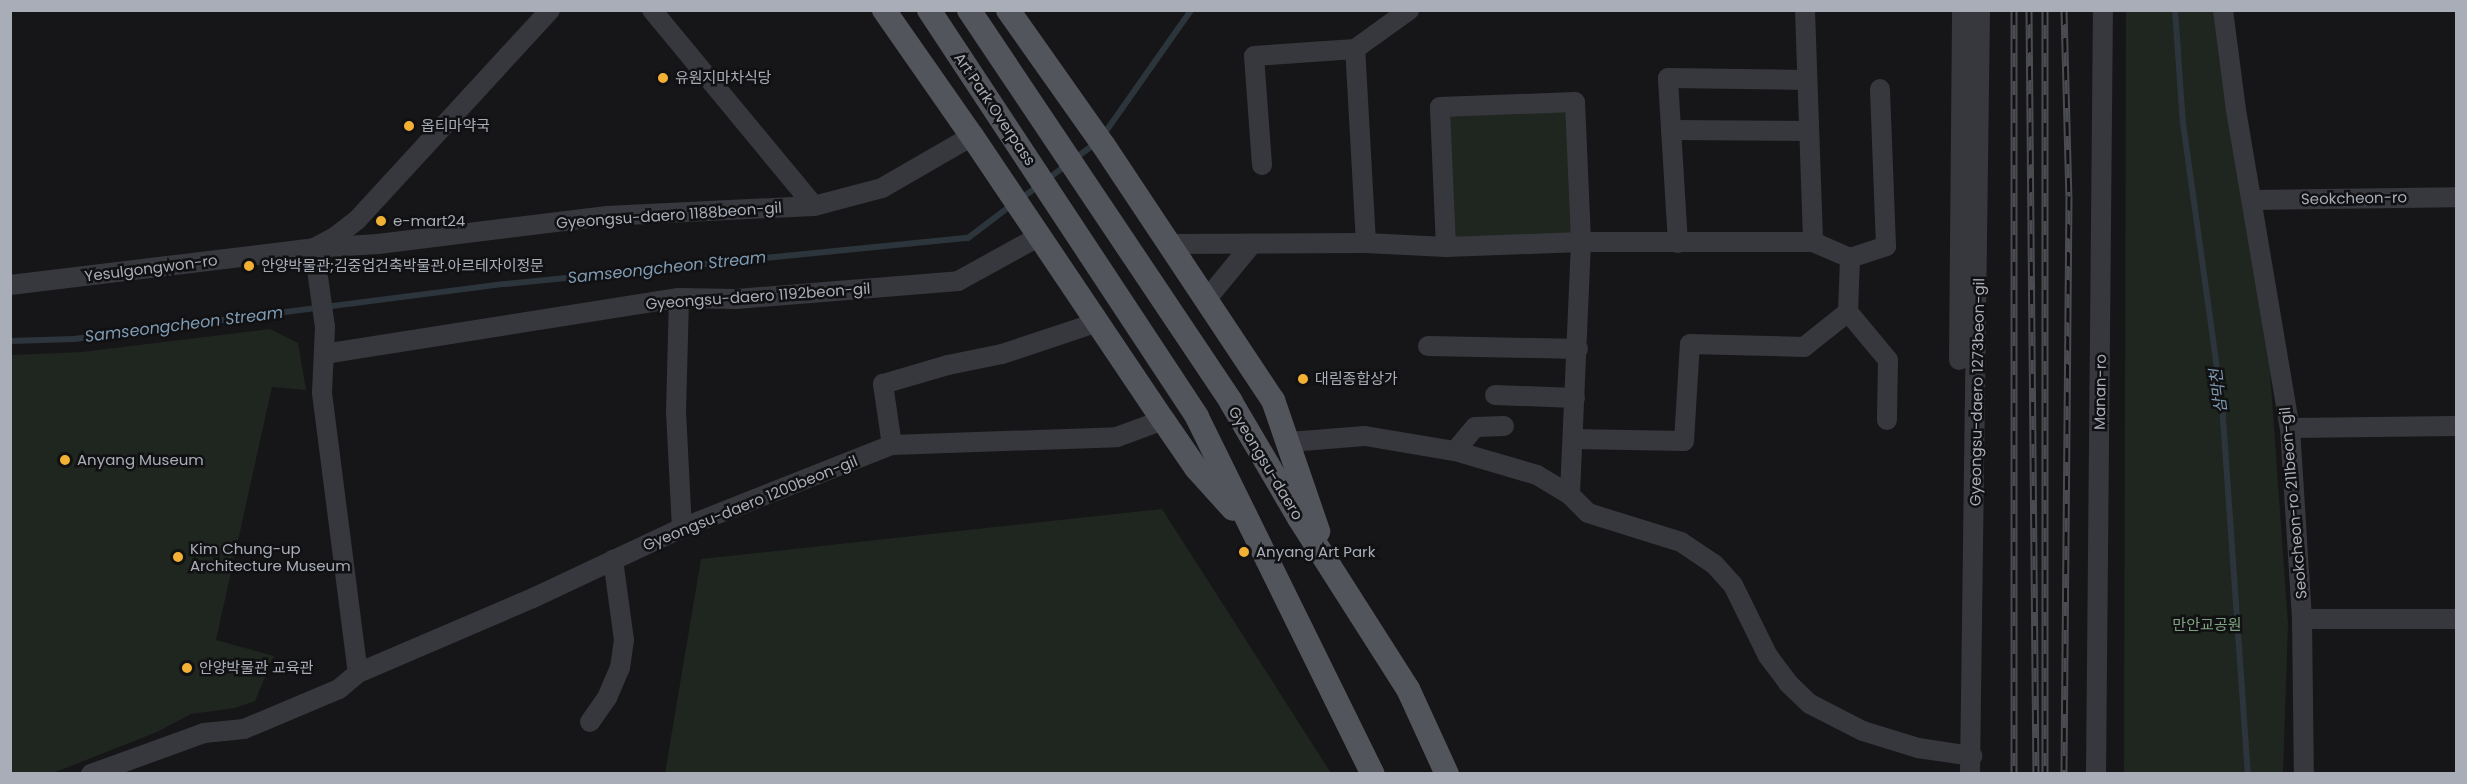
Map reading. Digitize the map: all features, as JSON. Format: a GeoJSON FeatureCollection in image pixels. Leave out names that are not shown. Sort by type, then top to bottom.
{"type":"FeatureCollection","features":[{"type":"Feature","properties":{"kind":"main road"},"geometry":{"type":"LineString","coordinates":[[884,10],[1038,232],[1196,468],[1253,531],[1373,774]]}},
{"type":"Feature","properties":{"kind":"main road","name":"Art Park Overpass"},"geometry":{"type":"LineString","coordinates":[[929,10],[1197,417],[1253,531]]}},
{"type":"Feature","properties":{"kind":"main road","name":"Gyeongsu-daero"},"geometry":{"type":"LineString","coordinates":[[969,10],[1231,402],[1331,569],[1408,689],[1447,774]]}},
{"type":"Feature","properties":{"kind":"main road"},"geometry":{"type":"LineString","coordinates":[[1008,10],[1104,146],[1273,400],[1331,569]]}},
{"type":"Feature","properties":{"kind":"street","name":"Yesulgongwon-ro"},"geometry":{"type":"LineString","coordinates":[[10,285],[314,248],[335,237],[357,220],[550,10]]}},
{"type":"Feature","properties":{"kind":"street"},"geometry":{"type":"LineString","coordinates":[[652,10],[814,206]]}},
{"type":"Feature","properties":{"kind":"street"},"geometry":{"type":"LineString","coordinates":[[1262,165],[1254,56],[1355,49],[1409,10]]}},
{"type":"Feature","properties":{"kind":"street"},"geometry":{"type":"LineString","coordinates":[[1805,10],[1813,242]]}},
{"type":"Feature","properties":{"kind":"street","name":"Manan-ro"},"geometry":{"type":"LineString","coordinates":[[2096,774],[2103,10]]}},
{"type":"Feature","properties":{"kind":"street","name":"Seokcheon-ro 211beon-gil"},"geometry":{"type":"LineString","coordinates":[[2223,10],[2236,110],[2290,428],[2302,620],[2304,774]]}},
{"type":"Feature","properties":{"kind":"street"},"geometry":{"type":"LineString","coordinates":[[1959,360],[1971,14]]}},
{"type":"Feature","properties":{"kind":"street","name":"Gyeongsu-daero 1273beon-gil"},"geometry":{"type":"LineString","coordinates":[[1971,14],[1971,765]]}},
{"type":"Feature","properties":{"kind":"street"},"geometry":{"type":"LineString","coordinates":[[1355,49],[1366,243]]}},
{"type":"Feature","properties":{"kind":"street"},"geometry":{"type":"LineString","coordinates":[[1678,243],[1668,78],[1807,80]]}},
{"type":"Feature","properties":{"kind":"street"},"geometry":{"type":"LineString","coordinates":[[1169,244],[1366,243],[1446,247],[1581,242],[1813,242],[1850,258],[1886,246],[1880,89]]}},
{"type":"Feature","properties":{"kind":"street"},"geometry":{"type":"LineString","coordinates":[[1446,247],[1440,107],[1575,102],[1581,242],[1570,495]]}},
{"type":"Feature","properties":{"kind":"street"},"geometry":{"type":"LineString","coordinates":[[1671,130],[1809,131]]}},
{"type":"Feature","properties":{"kind":"street","name":"Gyeongsu-daero 1188beon-gil"},"geometry":{"type":"LineString","coordinates":[[314,248],[378,244],[607,216],[814,206],[882,188],[978,145]]}},
{"type":"Feature","properties":{"kind":"street","name":"Seokcheon-ro"},"geometry":{"type":"LineString","coordinates":[[2252,200],[2457,197]]}},
{"type":"Feature","properties":{"kind":"street","name":"Gyeongsu-daero 1192beon-gil"},"geometry":{"type":"LineString","coordinates":[[324,354],[679,298],[736,299],[958,281],[1038,232]]}},
{"type":"Feature","properties":{"kind":"street"},"geometry":{"type":"LineString","coordinates":[[1206,300],[1252,244]]}},
{"type":"Feature","properties":{"kind":"street"},"geometry":{"type":"LineString","coordinates":[[314,248],[325,327],[322,393],[358,673]]}},
{"type":"Feature","properties":{"kind":"street"},"geometry":{"type":"LineString","coordinates":[[1850,258],[1848,312],[1888,360],[1887,420]]}},
{"type":"Feature","properties":{"kind":"street"},"geometry":{"type":"LineString","coordinates":[[679,298],[676,411],[682,528]]}},
{"type":"Feature","properties":{"kind":"street"},"geometry":{"type":"LineString","coordinates":[[1573,439],[1684,441],[1690,344],[1804,347],[1848,312]]}},
{"type":"Feature","properties":{"kind":"street"},"geometry":{"type":"LineString","coordinates":[[892,445],[883,384],[948,365],[1002,354],[1098,322]]}},
{"type":"Feature","properties":{"kind":"street"},"geometry":{"type":"LineString","coordinates":[[1428,346],[1578,349]]}},
{"type":"Feature","properties":{"kind":"street"},"geometry":{"type":"LineString","coordinates":[[1495,395],[1575,398]]}},
{"type":"Feature","properties":{"kind":"street","name":"Gyeongsu-daero 1200beon-gil"},"geometry":{"type":"LineString","coordinates":[[91,774],[204,733],[244,729],[339,689],[358,673],[682,528],[892,445],[1117,437],[1163,420]]}},
{"type":"Feature","properties":{"kind":"street"},"geometry":{"type":"LineString","coordinates":[[1455,451],[1475,427],[1504,426]]}},
{"type":"Feature","properties":{"kind":"street"},"geometry":{"type":"LineString","coordinates":[[2290,428],[2457,426]]}},
{"type":"Feature","properties":{"kind":"street"},"geometry":{"type":"LineString","coordinates":[[1289,442],[1365,436],[1455,451],[1537,476],[1570,495],[1588,513],[1681,542],[1714,564],[1733,585],[1768,656],[1788,683],[1810,704],[1863,731],[1971,765]]}},
{"type":"Feature","properties":{"kind":"street"},"geometry":{"type":"LineString","coordinates":[[591,722],[607,698],[620,668],[624,640],[613,560]]}},
{"type":"Feature","properties":{"kind":"street"},"geometry":{"type":"LineString","coordinates":[[2302,620],[2457,619]]}},
{"type":"Feature","properties":{"kind":"green space","name":"만안교공원"},"geometry":{"type":"Polygon","coordinates":[[[2126,11],[2217,11],[2269,357],[2288,624],[2283,773],[2124,774],[2126,11]]]}},
{"type":"Feature","properties":{"kind":"green space"},"geometry":{"type":"Polygon","coordinates":[[[1575,102],[1581,242],[1446,247],[1440,107],[1575,102]]]}},
{"type":"Feature","properties":{"kind":"green space"},"geometry":{"type":"Polygon","coordinates":[[[270,329],[298,343],[306,390],[272,387],[216,640],[274,656],[255,701],[235,708],[191,714],[157,732],[53,773],[11,773],[11,355],[82,352],[270,329]]]}},
{"type":"Feature","properties":{"kind":"green space"},"geometry":{"type":"Polygon","coordinates":[[[1162,509],[1331,773],[665,773],[701,559],[1162,509]]]}},
{"type":"Feature","properties":{"kind":"waterway","name":"Samseongcheon Stream"},"geometry":{"type":"LineString","coordinates":[[1104,134],[1191,10]]}},
{"type":"Feature","properties":{"kind":"waterway","name":"삼막천"},"geometry":{"type":"LineString","coordinates":[[2175,10],[2183,123],[2222,404],[2248,774]]}},
{"type":"Feature","properties":{"kind":"waterway","name":"Samseongcheon Stream"},"geometry":{"type":"LineString","coordinates":[[1074,159],[1095,144]]}},
{"type":"Feature","properties":{"kind":"waterway","name":"Samseongcheon Stream"},"geometry":{"type":"LineString","coordinates":[[1048,179],[1066,165]]}},
{"type":"Feature","properties":{"kind":"waterway","name":"Samseongcheon Stream"},"geometry":{"type":"LineString","coordinates":[[1021,198],[1040,185]]}},
{"type":"Feature","properties":{"kind":"waterway","name":"Samseongcheon Stream"},"geometry":{"type":"LineString","coordinates":[[10,341],[74,339],[505,284],[968,238],[1013,204]]}},
{"type":"Feature","properties":{"kind":"railway"},"geometry":{"type":"LineString","coordinates":[[2014,10],[2014,774]]}},
{"type":"Feature","properties":{"kind":"railway"},"geometry":{"type":"LineString","coordinates":[[2029,10],[2036,774]]}},
{"type":"Feature","properties":{"kind":"railway"},"geometry":{"type":"LineString","coordinates":[[2045,10],[2045,774]]}},
{"type":"Feature","properties":{"kind":"railway"},"geometry":{"type":"LineString","coordinates":[[2064,10],[2069,196],[2064,774]]}},
{"type":"Feature","properties":{"kind":"place","name":"유원지마차식당"},"geometry":{"type":"Point","coordinates":[663,78]}},
{"type":"Feature","properties":{"kind":"place","name":"옵티마약국"},"geometry":{"type":"Point","coordinates":[409,126]}},
{"type":"Feature","properties":{"kind":"place","name":"e-mart24"},"geometry":{"type":"Point","coordinates":[381,221]}},
{"type":"Feature","properties":{"kind":"place","name":"안양박물관;김중업건축박물관.아르테자이정문"},"geometry":{"type":"Point","coordinates":[249,266]}},
{"type":"Feature","properties":{"kind":"place","name":"대림종합상가"},"geometry":{"type":"Point","coordinates":[1303,379]}},
{"type":"Feature","properties":{"kind":"place","name":"Anyang Museum"},"geometry":{"type":"Point","coordinates":[65,460]}},
{"type":"Feature","properties":{"kind":"place","name":"Anyang Art Park"},"geometry":{"type":"Point","coordinates":[1244,552]}},
{"type":"Feature","properties":{"kind":"place","name":"Kim Chung-up Architecture Museum"},"geometry":{"type":"Point","coordinates":[178,557]}},
{"type":"Feature","properties":{"kind":"place","name":"안양박물관 교육관"},"geometry":{"type":"Point","coordinates":[187,668]}}]}
